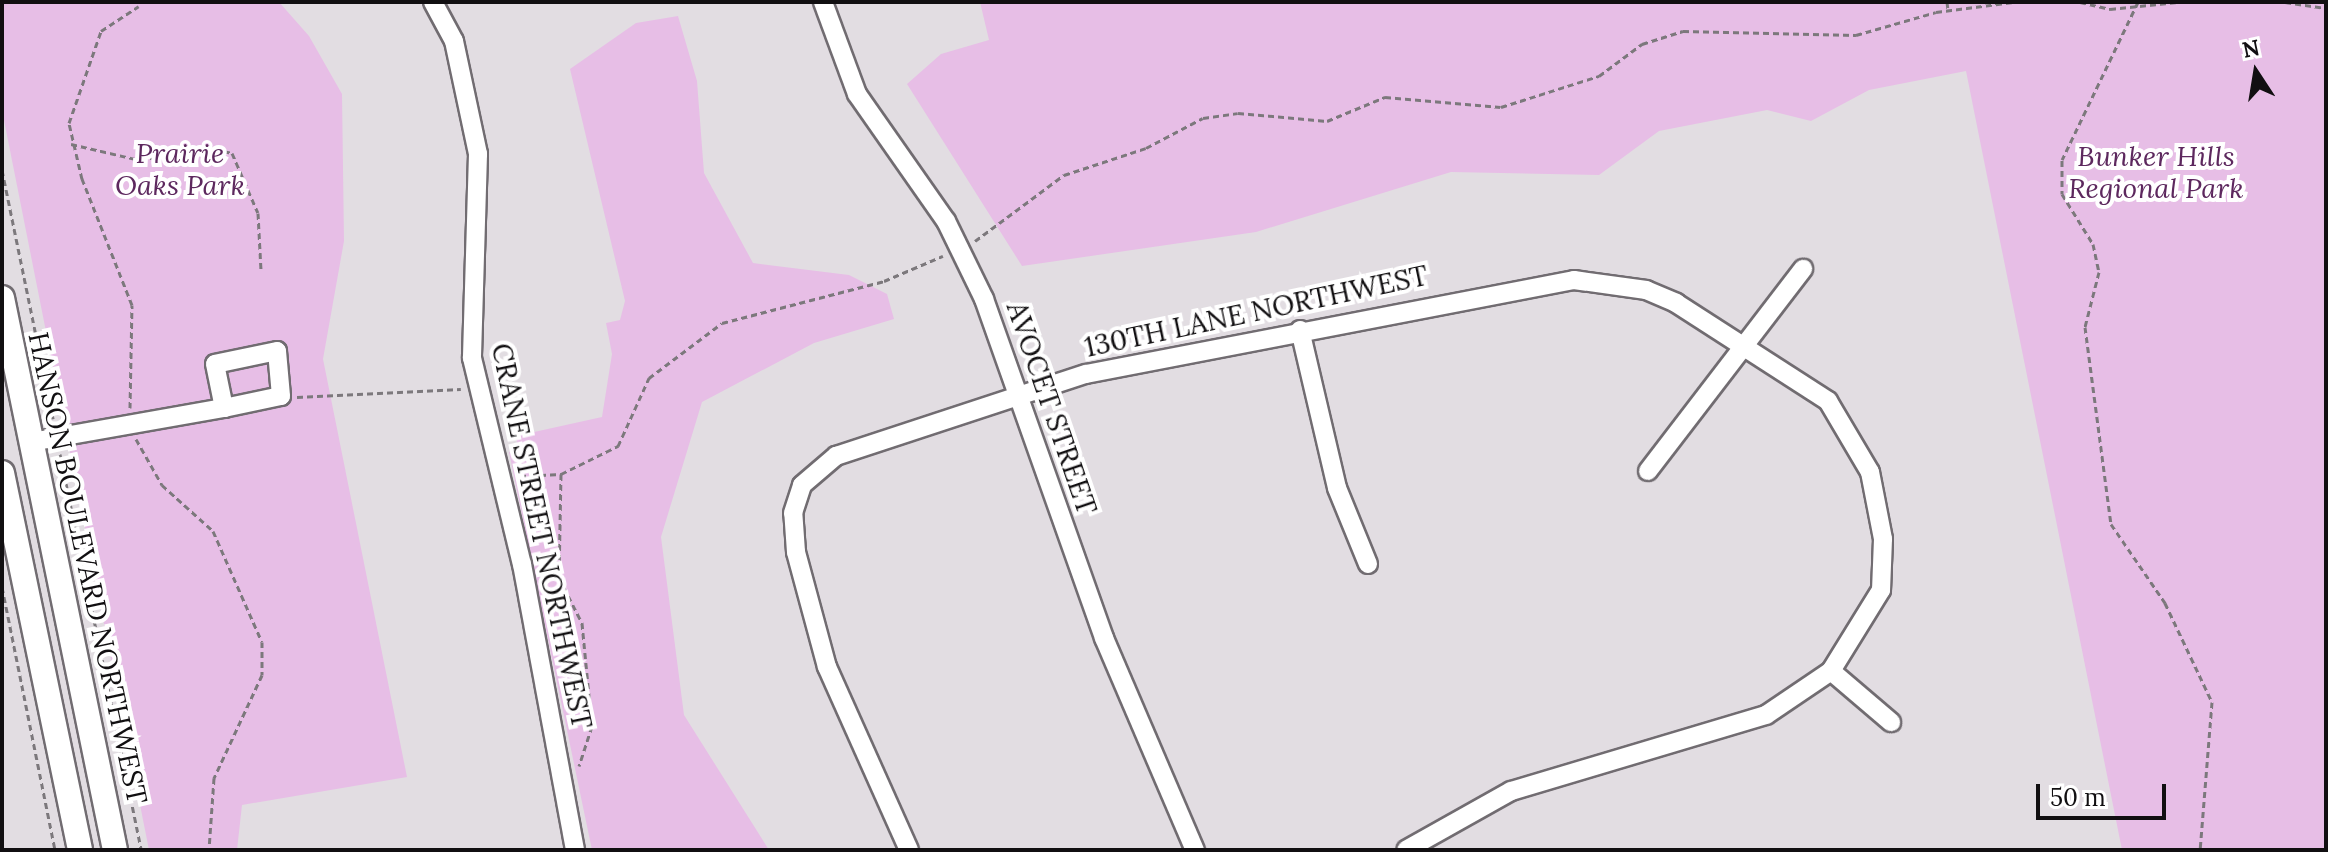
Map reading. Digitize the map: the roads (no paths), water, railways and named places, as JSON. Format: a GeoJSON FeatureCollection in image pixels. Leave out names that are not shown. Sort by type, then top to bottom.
{"type":"FeatureCollection","features":[{"type":"Feature","properties":{"kind":"main road","name":"HANSON BOULEVARD NORTHWEST"},"geometry":{"type":"LineString","coordinates":[[2,298],[115,850]]}},
{"type":"Feature","properties":{"kind":"main road"},"geometry":{"type":"LineString","coordinates":[[2,473],[80,850]]}},
{"type":"Feature","properties":{"kind":"street","name":"CRANE STREET NORTHWEST"},"geometry":{"type":"LineString","coordinates":[[433,2],[458,53],[478,154],[482,205],[469,325],[478,386],[500,477],[575,850]]}},
{"type":"Feature","properties":{"kind":"street","name":"AVOCET STREET"},"geometry":{"type":"LineString","coordinates":[[823,2],[857,94],[953,235],[1016,394],[1114,665],[1195,850]]}},
{"type":"Feature","properties":{"kind":"street"},"geometry":{"type":"LineString","coordinates":[[1648,471],[1748,347],[1803,269]]}},
{"type":"Feature","properties":{"kind":"street","name":"130TH LANE NORTHWEST"},"geometry":{"type":"LineString","coordinates":[[909,850],[827,667],[796,552],[793,513],[802,485],[836,456],[1016,394],[1300,330],[1527,284],[1574,280],[1646,290],[1748,347]]}},
{"type":"Feature","properties":{"kind":"street"},"geometry":{"type":"LineString","coordinates":[[1300,330],[1337,488],[1368,564]]}},
{"type":"Feature","properties":{"kind":"street"},"geometry":{"type":"LineString","coordinates":[[1406,850],[1511,791],[1766,715],[1831,671],[1881,590],[1883,539],[1870,472],[1828,401],[1748,347]]}},
{"type":"Feature","properties":{"kind":"street"},"geometry":{"type":"LineString","coordinates":[[31,442],[224,408],[281,396],[277,351],[215,364],[224,408]]}},
{"type":"Feature","properties":{"kind":"street"},"geometry":{"type":"LineString","coordinates":[[1831,671],[1891,722]]}},
{"type":"Feature","properties":{"kind":"park label","name":"Prairie Oaks Park"},"geometry":{"type":"Point","coordinates":[180,169]}},
{"type":"Feature","properties":{"kind":"park label","name":"Bunker Hills Regional Park"},"geometry":{"type":"Point","coordinates":[2156,172]}}]}
